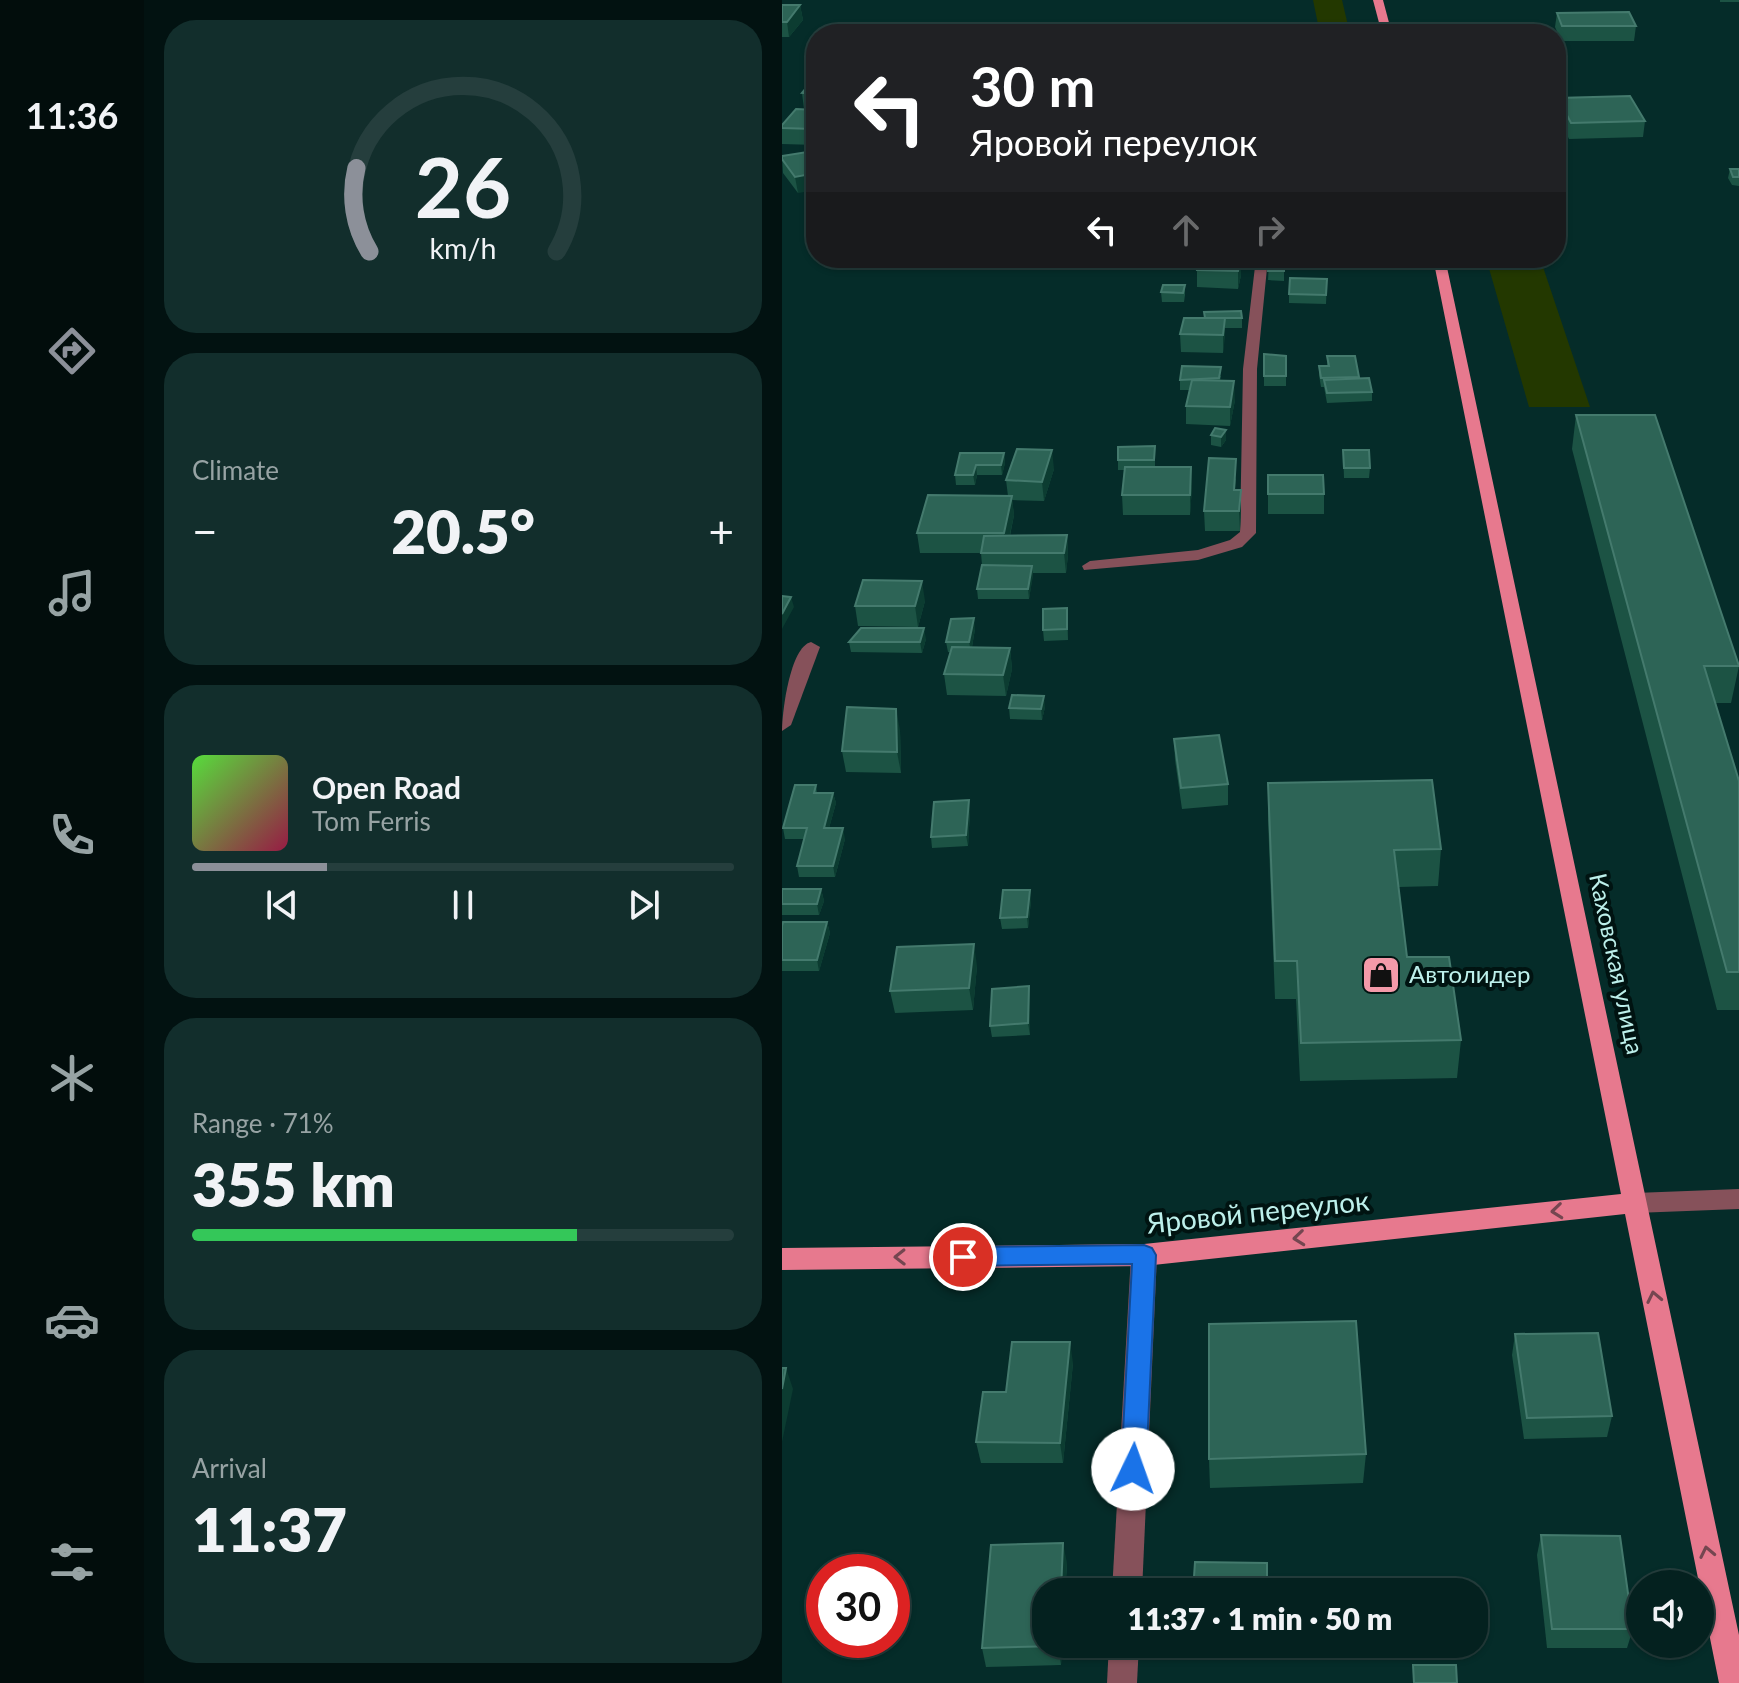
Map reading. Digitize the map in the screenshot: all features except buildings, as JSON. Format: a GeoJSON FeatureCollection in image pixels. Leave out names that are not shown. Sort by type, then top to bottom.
{"type":"FeatureCollection","features":[{"type":"Feature","properties":{"kind":"main road"},"geometry":{"type":"LineString","coordinates":[[1378,0],[1384,24]]}},
{"type":"Feature","properties":{"kind":"main road","name":"Каховская улица"},"geometry":{"type":"LineString","coordinates":[[1441,268],[1734,1683]]}},
{"type":"Feature","properties":{"kind":"main road","name":"Яровой переулок"},"geometry":{"type":"LineString","coordinates":[[782,1259],[1144,1255],[1635,1203]]}},
{"type":"Feature","properties":{"kind":"street"},"geometry":{"type":"LineString","coordinates":[[1090,566],[1213,551],[1235,544],[1248,533],[1250,369],[1261,268]]}},
{"type":"Feature","properties":{"kind":"street"},"geometry":{"type":"LineString","coordinates":[[782,725],[811,647]]}},
{"type":"Feature","properties":{"kind":"street","name":"Яровой переулок"},"geometry":{"type":"LineString","coordinates":[[1635,1203],[1739,1199]]}},
{"type":"Feature","properties":{"kind":"street"},"geometry":{"type":"LineString","coordinates":[[1128,1578],[1144,1255]]}},
{"type":"Feature","properties":{"kind":"street"},"geometry":{"type":"LineString","coordinates":[[1122,1683],[1123,1658]]}},
{"type":"Feature","properties":{"kind":"green space"},"geometry":{"type":"Polygon","coordinates":[[[1313,0],[1342,0],[1348,24],[1318,24],[1313,0]]]}},
{"type":"Feature","properties":{"kind":"green space"},"geometry":{"type":"Polygon","coordinates":[[[1489,268],[1543,268],[1590,407],[1529,407],[1489,268]]]}},
{"type":"Feature","properties":{"kind":"place","name":"Автолидер"},"geometry":{"type":"Point","coordinates":[1381,975]}},
{"type":"Feature","properties":{"kind":"route"},"geometry":{"type":"LineString","coordinates":[[963,1257],[1144,1255],[1133,1469]]}}]}
